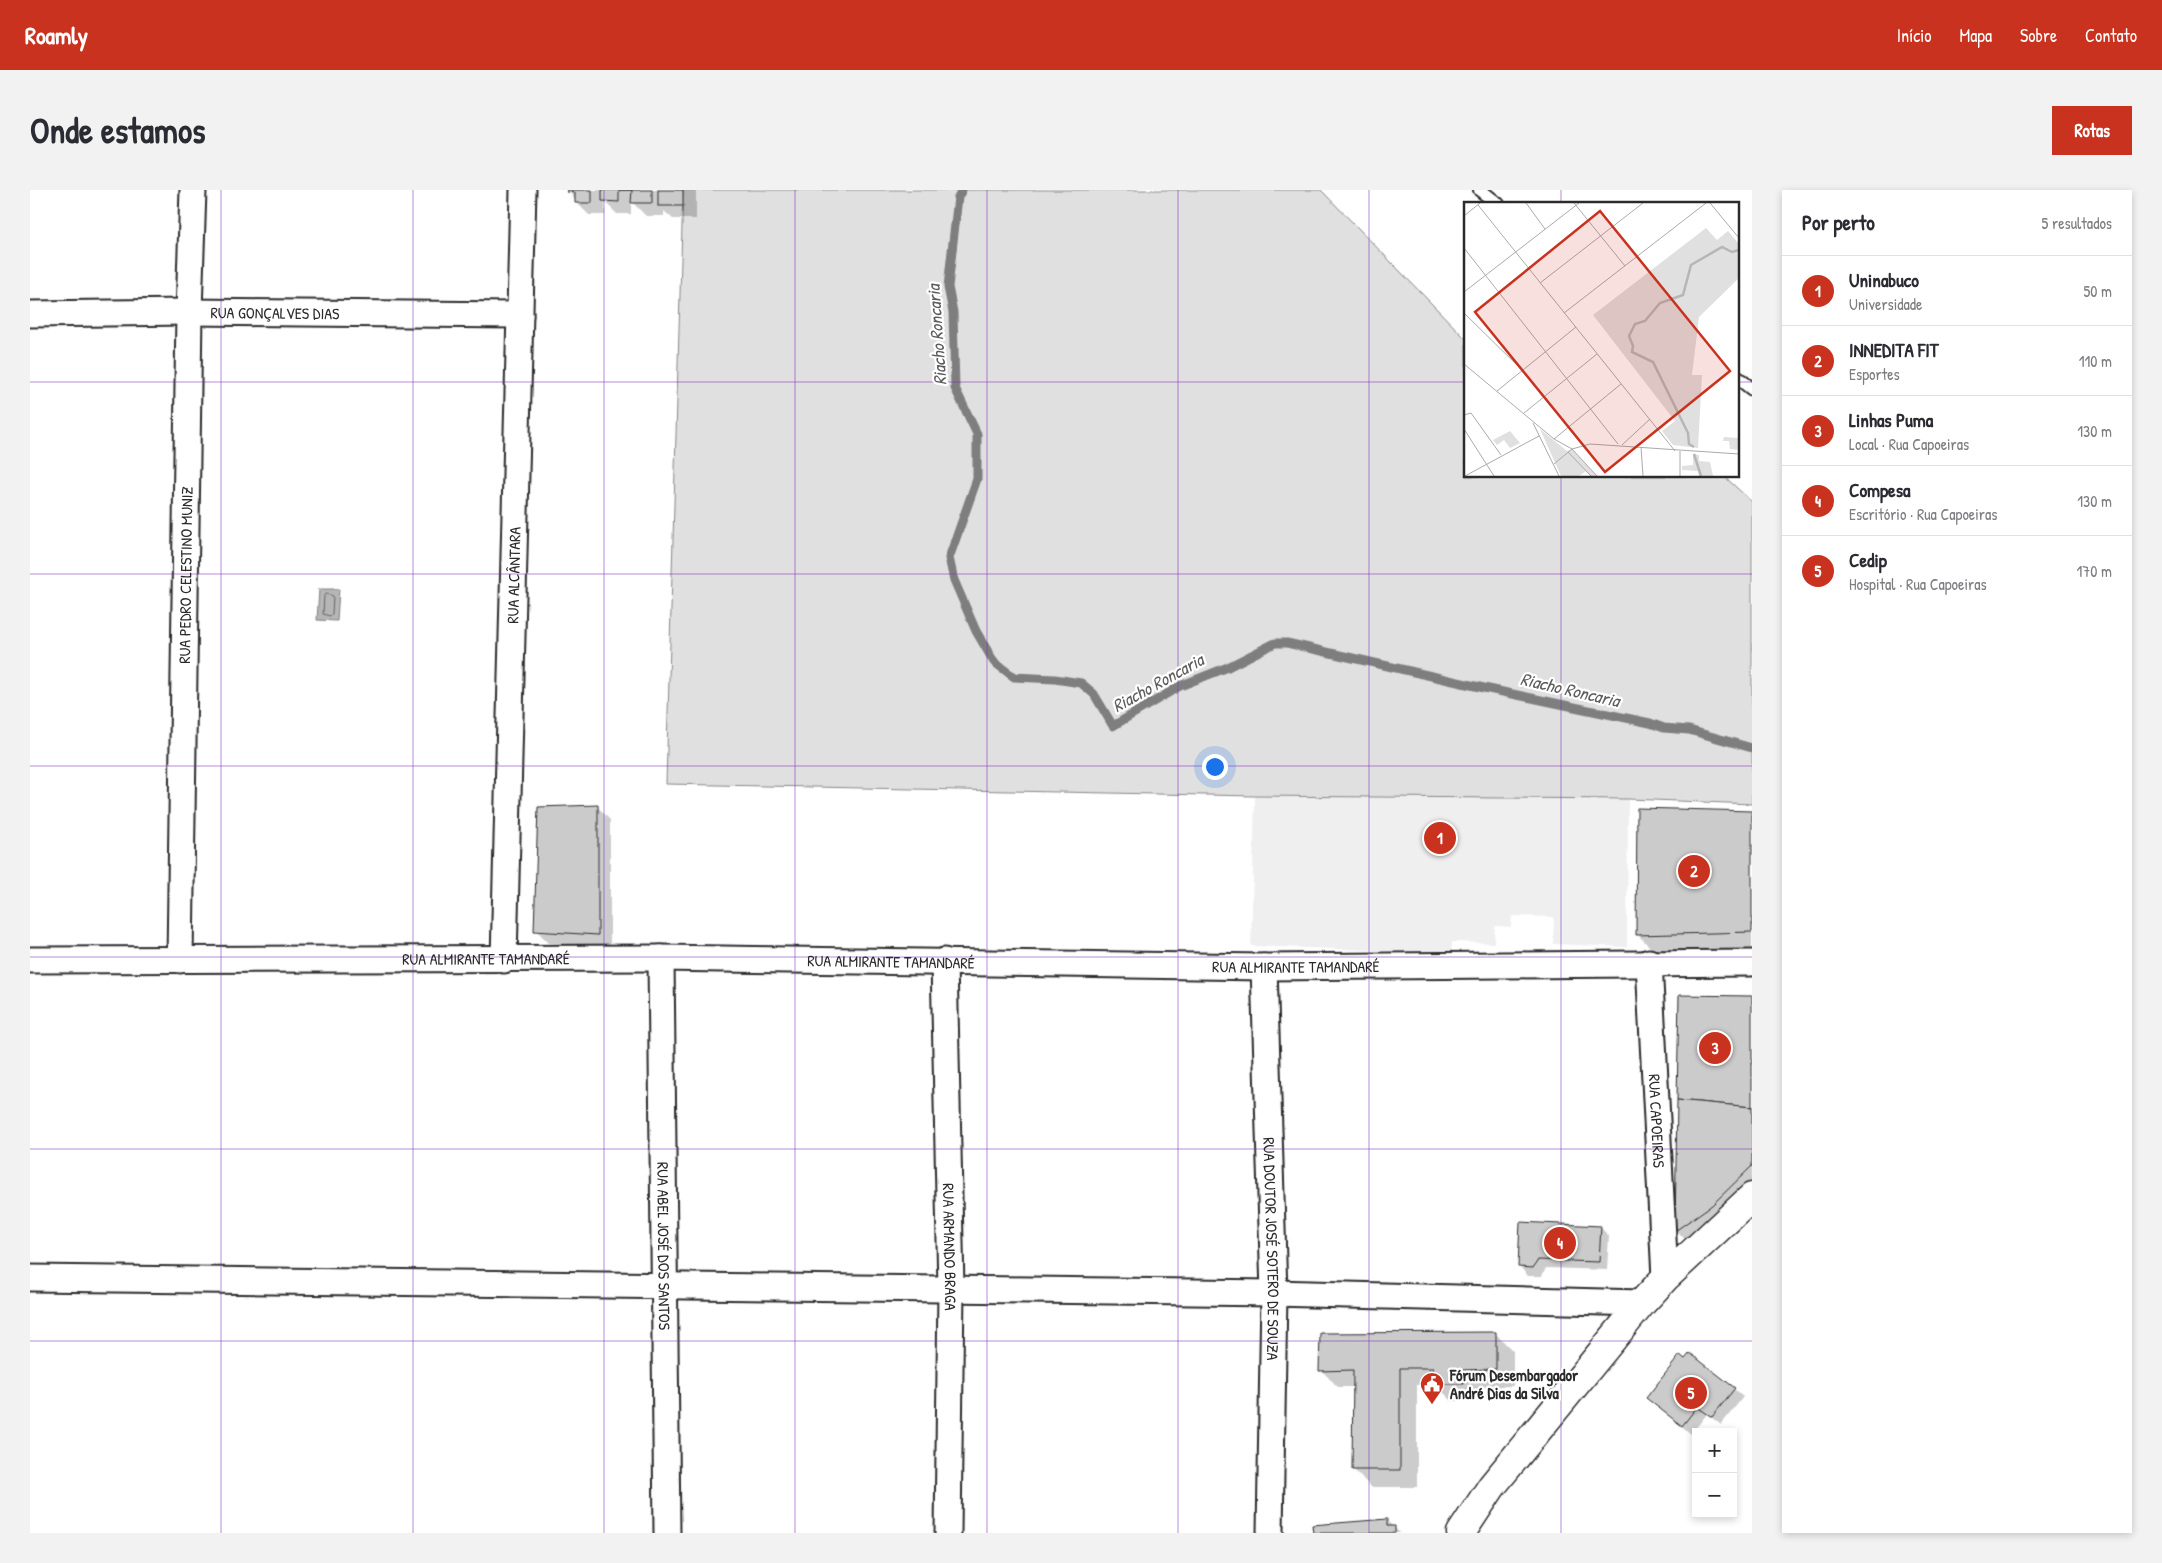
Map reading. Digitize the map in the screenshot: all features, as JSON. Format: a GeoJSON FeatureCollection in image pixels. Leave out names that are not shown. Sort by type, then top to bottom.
{"type":"FeatureCollection","features":[{"type":"Feature","properties":{"kind":"main road"},"geometry":{"type":"LineString","coordinates":[[1461,1533],[1492,1486],[1642,1303],[1665,1278],[1752,1197]]}},
{"type":"Feature","properties":{"kind":"street","name":"RUA PEDRO CELESTINO MUNIZ"},"geometry":{"type":"LineString","coordinates":[[180,960],[189,312],[193,190]]}},
{"type":"Feature","properties":{"kind":"street","name":"RUA ALCÂNTARA"},"geometry":{"type":"LineString","coordinates":[[504,960],[523,190]]}},
{"type":"Feature","properties":{"kind":"street","name":"RUA GONÇALVES DIAS"},"geometry":{"type":"LineString","coordinates":[[30,314],[189,312],[520,315]]}},
{"type":"Feature","properties":{"kind":"street","name":"RUA ALMIRANTE TAMANDARÉ"},"geometry":{"type":"LineString","coordinates":[[30,960],[504,960],[661,958],[1264,966],[1649,962],[1752,963]]}},
{"type":"Feature","properties":{"kind":"street","name":"RUA ABEL JOSÉ DOS SANTOS"},"geometry":{"type":"LineString","coordinates":[[661,958],[665,1287],[661,1532]]}},
{"type":"Feature","properties":{"kind":"street","name":"RUA ARMANDO BRAGA"},"geometry":{"type":"LineString","coordinates":[[944,961],[951,1289],[948,1533]]}},
{"type":"Feature","properties":{"kind":"street","name":"RUA CAPOEIRAS"},"geometry":{"type":"LineString","coordinates":[[1649,962],[1665,1278]]}},
{"type":"Feature","properties":{"kind":"street","name":"RUA DOUTOR JOSÉ SOTERO DE SOUZA"},"geometry":{"type":"LineString","coordinates":[[1264,966],[1274,1293],[1270,1533]]}},
{"type":"Feature","properties":{"kind":"street"},"geometry":{"type":"LineString","coordinates":[[30,1278],[1274,1293],[1642,1303]]}},
{"type":"Feature","properties":{"kind":"lane"},"geometry":{"type":"LineString","coordinates":[[1480,190],[1495,202]]}},
{"type":"Feature","properties":{"kind":"lane"},"geometry":{"type":"LineString","coordinates":[[1740,380],[1752,389]]}},
{"type":"Feature","properties":{"kind":"shaded area"},"geometry":{"type":"Polygon","coordinates":[[[683,190],[1321,190],[1464,337],[1464,478],[1726,478],[1752,502],[1752,804],[1628,799],[1255,796],[666,784],[683,190]]]}},
{"type":"Feature","properties":{"kind":"shaded area"},"geometry":{"type":"Polygon","coordinates":[[[1255,796],[1628,799],[1627,947],[1553,944],[1554,917],[1512,916],[1511,927],[1495,926],[1494,943],[1452,942],[1451,953],[1251,946],[1255,796]]]}},
{"type":"Feature","properties":{"kind":"water"},"geometry":{"type":"Polygon","coordinates":[[[319,589],[339,589],[337,621],[317,620],[319,589]]]}},
{"type":"Feature","properties":{"kind":"building"},"geometry":{"type":"Polygon","coordinates":[[[567,190],[592,190],[592,203],[575,203],[575,193],[567,192],[567,190]]]}},
{"type":"Feature","properties":{"kind":"building"},"geometry":{"type":"Polygon","coordinates":[[[602,190],[619,190],[619,202],[602,201],[602,190]]]}},
{"type":"Feature","properties":{"kind":"building"},"geometry":{"type":"Polygon","coordinates":[[[632,190],[652,190],[652,203],[631,203],[632,190]]]}},
{"type":"Feature","properties":{"kind":"building"},"geometry":{"type":"Polygon","coordinates":[[[658,190],[683,190],[683,206],[658,206],[658,190]]]}},
{"type":"Feature","properties":{"kind":"building"},"geometry":{"type":"Polygon","coordinates":[[[598,805],[598,935],[534,931],[538,807],[598,805]]]}},
{"type":"Feature","properties":{"kind":"building"},"geometry":{"type":"Polygon","coordinates":[[[1637,808],[1752,811],[1752,932],[1636,935],[1637,808]]]}},
{"type":"Feature","properties":{"kind":"building"},"geometry":{"type":"Polygon","coordinates":[[[1679,995],[1752,996],[1752,1107],[1677,1100],[1679,995]]]}},
{"type":"Feature","properties":{"kind":"building"},"geometry":{"type":"Polygon","coordinates":[[[1677,1100],[1752,1107],[1752,1166],[1712,1205],[1675,1231],[1677,1100]]]}},
{"type":"Feature","properties":{"kind":"building"},"geometry":{"type":"Polygon","coordinates":[[[1520,1222],[1601,1226],[1599,1262],[1538,1260],[1533,1268],[1518,1267],[1520,1222]]]}},
{"type":"Feature","properties":{"kind":"building"},"geometry":{"type":"Polygon","coordinates":[[[1496,1332],[1496,1369],[1463,1370],[1464,1384],[1433,1384],[1433,1368],[1400,1368],[1400,1470],[1352,1470],[1353,1370],[1319,1371],[1320,1333],[1496,1332]]]}},
{"type":"Feature","properties":{"kind":"building"},"geometry":{"type":"Polygon","coordinates":[[[1690,1353],[1735,1388],[1712,1417],[1697,1407],[1682,1426],[1646,1398],[1680,1355],[1685,1359],[1690,1353]]]}},
{"type":"Feature","properties":{"kind":"building"},"geometry":{"type":"Polygon","coordinates":[[[1387,1519],[1387,1526],[1395,1526],[1395,1533],[1313,1533],[1312,1525],[1387,1519]]]}},
{"type":"Feature","properties":{"kind":"waterway","name":"Riacho Roncaria"},"geometry":{"type":"LineString","coordinates":[[962,190],[958,197],[948,287],[953,312],[955,388],[977,434],[977,479],[949,558],[954,580],[976,631],[994,662],[1014,677],[1055,679],[1081,683],[1094,694],[1113,726],[1180,686],[1228,667],[1275,643],[1287,643],[1484,688],[1650,723],[1664,728],[1689,730],[1752,748]]}},
{"type":"Feature","properties":{"kind":"place","name":"Uninabuco"},"geometry":{"type":"Point","coordinates":[1440,838]}},
{"type":"Feature","properties":{"kind":"place","name":"INNEDITA FIT"},"geometry":{"type":"Point","coordinates":[1694,871]}},
{"type":"Feature","properties":{"kind":"place","name":"Linhas Puma"},"geometry":{"type":"Point","coordinates":[1715,1048]}},
{"type":"Feature","properties":{"kind":"place","name":"Compesa"},"geometry":{"type":"Point","coordinates":[1560,1243]}},
{"type":"Feature","properties":{"kind":"place","name":"Cedip"},"geometry":{"type":"Point","coordinates":[1691,1393]}},
{"type":"Feature","properties":{"kind":"place","name":"Fórum Desembargador André Dias da Silva"},"geometry":{"type":"Point","coordinates":[1432,1405]}}]}
